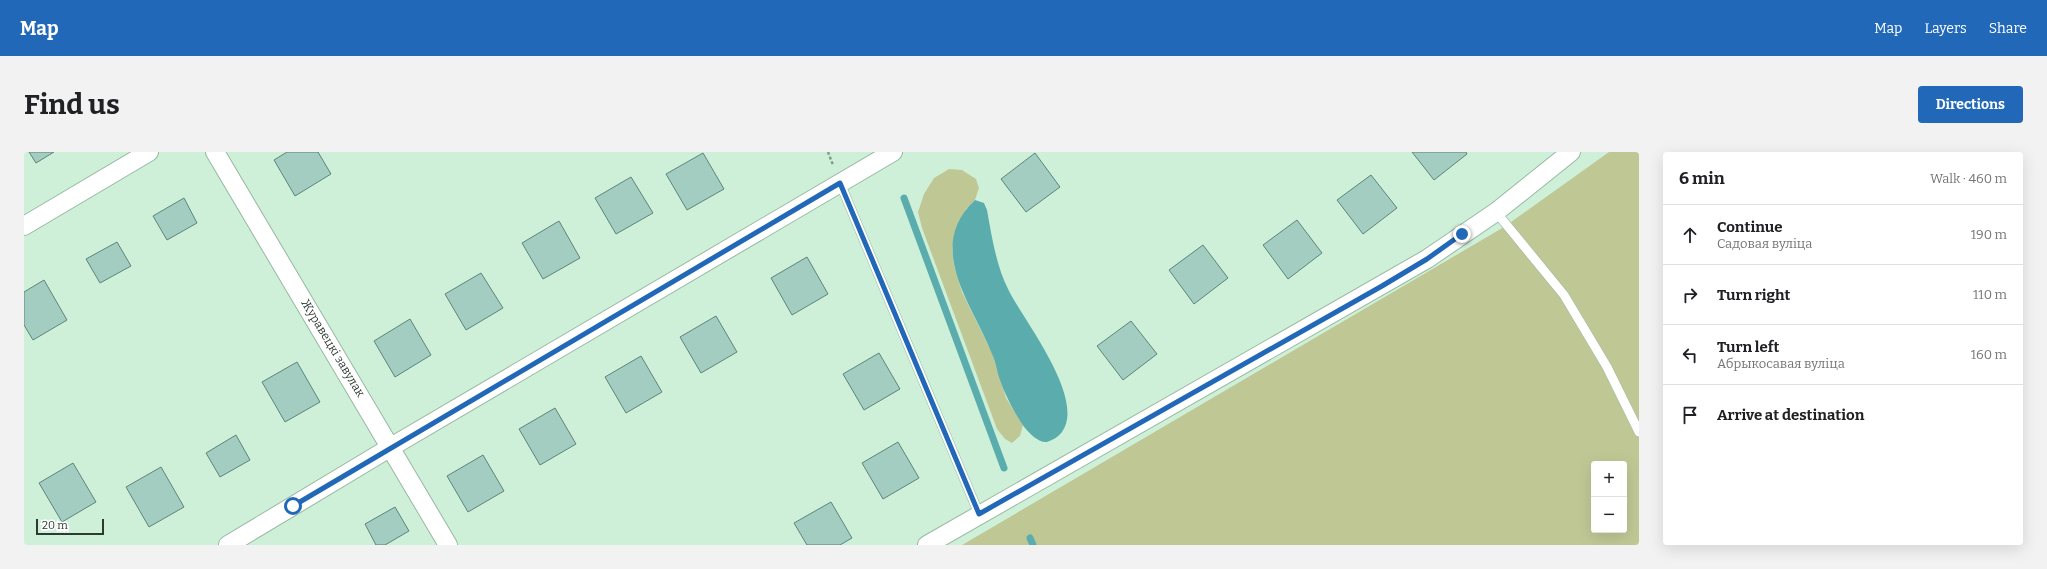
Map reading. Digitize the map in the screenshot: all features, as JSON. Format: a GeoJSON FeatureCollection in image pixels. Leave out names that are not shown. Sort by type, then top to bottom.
{"type":"FeatureCollection","features":[{"type":"Feature","properties":{"kind":"street"},"geometry":{"type":"LineString","coordinates":[[24,226],[149,152]]}},
{"type":"Feature","properties":{"kind":"street","name":"Журавецкі завулак"},"geometry":{"type":"LineString","coordinates":[[215,152],[391,446],[448,545]]}},
{"type":"Feature","properties":{"kind":"street"},"geometry":{"type":"LineString","coordinates":[[228,545],[391,446],[893,152]]}},
{"type":"Feature","properties":{"kind":"street"},"geometry":{"type":"LineString","coordinates":[[927,545],[1427,259],[1496,212],[1571,152]]}},
{"type":"Feature","properties":{"kind":"lane"},"geometry":{"type":"LineString","coordinates":[[840,183],[979,514]]}},
{"type":"Feature","properties":{"kind":"lane"},"geometry":{"type":"LineString","coordinates":[[1496,212],[1539,263],[1568,302],[1603,360],[1639,432]]}},
{"type":"Feature","properties":{"kind":"green space"},"geometry":{"type":"Polygon","coordinates":[[[1609,152],[1639,152],[1639,545],[962,545],[1504,227],[1609,152]]]}},
{"type":"Feature","properties":{"kind":"green space"},"geometry":{"type":"Polygon","coordinates":[[[949,169],[962,170],[976,179],[979,188],[975,200],[966,209],[952,249],[954,266],[962,292],[993,355],[1006,398],[1023,425],[1020,436],[1012,443],[1005,439],[997,429],[922,228],[918,212],[924,194],[934,178],[949,169]]]}},
{"type":"Feature","properties":{"kind":"water"},"geometry":{"type":"Polygon","coordinates":[[[975,200],[984,203],[987,210],[1001,272],[1009,291],[1050,361],[1060,381],[1066,400],[1067,418],[1062,432],[1047,442],[1038,440],[1032,435],[1025,428],[1014,411],[1002,386],[984,335],[957,277],[953,257],[953,237],[960,218],[975,200]]]}},
{"type":"Feature","properties":{"kind":"building"},"geometry":{"type":"Polygon","coordinates":[[[29,152],[54,152],[36,163],[29,152]]]}},
{"type":"Feature","properties":{"kind":"building"},"geometry":{"type":"Polygon","coordinates":[[[287,152],[318,152],[331,174],[295,196],[274,160],[287,152]]]}},
{"type":"Feature","properties":{"kind":"building"},"geometry":{"type":"Polygon","coordinates":[[[1412,152],[1466,152],[1467,154],[1434,180],[1412,152]]]}},
{"type":"Feature","properties":{"kind":"building"},"geometry":{"type":"Polygon","coordinates":[[[703,153],[724,189],[687,210],[666,174],[703,153]]]}},
{"type":"Feature","properties":{"kind":"building"},"geometry":{"type":"Polygon","coordinates":[[[1035,153],[1060,187],[1026,212],[1001,179],[1035,153]]]}},
{"type":"Feature","properties":{"kind":"building"},"geometry":{"type":"Polygon","coordinates":[[[1371,175],[1397,208],[1363,234],[1337,200],[1371,175]]]}},
{"type":"Feature","properties":{"kind":"building"},"geometry":{"type":"Polygon","coordinates":[[[631,177],[653,213],[616,234],[595,198],[631,177]]]}},
{"type":"Feature","properties":{"kind":"building"},"geometry":{"type":"Polygon","coordinates":[[[184,198],[197,223],[167,240],[153,216],[184,198]]]}},
{"type":"Feature","properties":{"kind":"building"},"geometry":{"type":"Polygon","coordinates":[[[1297,220],[1322,253],[1288,279],[1263,245],[1297,220]]]}},
{"type":"Feature","properties":{"kind":"building"},"geometry":{"type":"Polygon","coordinates":[[[559,221],[580,258],[543,279],[522,243],[559,221]]]}},
{"type":"Feature","properties":{"kind":"building"},"geometry":{"type":"Polygon","coordinates":[[[117,242],[131,266],[100,283],[86,259],[117,242]]]}},
{"type":"Feature","properties":{"kind":"building"},"geometry":{"type":"Polygon","coordinates":[[[1203,245],[1228,278],[1194,304],[1169,270],[1203,245]]]}},
{"type":"Feature","properties":{"kind":"building"},"geometry":{"type":"Polygon","coordinates":[[[807,257],[828,294],[792,315],[771,278],[807,257]]]}},
{"type":"Feature","properties":{"kind":"building"},"geometry":{"type":"Polygon","coordinates":[[[481,273],[503,308],[466,330],[445,294],[481,273]]]}},
{"type":"Feature","properties":{"kind":"building"},"geometry":{"type":"Polygon","coordinates":[[[44,280],[67,320],[33,340],[24,325],[24,292],[44,280]]]}},
{"type":"Feature","properties":{"kind":"building"},"geometry":{"type":"Polygon","coordinates":[[[716,316],[737,352],[701,373],[680,337],[716,316]]]}},
{"type":"Feature","properties":{"kind":"building"},"geometry":{"type":"Polygon","coordinates":[[[410,319],[431,355],[395,377],[374,341],[410,319]]]}},
{"type":"Feature","properties":{"kind":"building"},"geometry":{"type":"Polygon","coordinates":[[[1131,321],[1157,354],[1123,380],[1097,346],[1131,321]]]}},
{"type":"Feature","properties":{"kind":"building"},"geometry":{"type":"Polygon","coordinates":[[[879,353],[900,389],[864,410],[843,374],[879,353]]]}},
{"type":"Feature","properties":{"kind":"building"},"geometry":{"type":"Polygon","coordinates":[[[641,356],[662,392],[626,413],[605,377],[641,356]]]}},
{"type":"Feature","properties":{"kind":"building"},"geometry":{"type":"Polygon","coordinates":[[[297,362],[320,402],[285,422],[262,382],[297,362]]]}},
{"type":"Feature","properties":{"kind":"building"},"geometry":{"type":"Polygon","coordinates":[[[555,408],[576,444],[540,465],[519,429],[555,408]]]}},
{"type":"Feature","properties":{"kind":"building"},"geometry":{"type":"Polygon","coordinates":[[[236,435],[250,460],[220,477],[206,453],[236,435]]]}},
{"type":"Feature","properties":{"kind":"building"},"geometry":{"type":"Polygon","coordinates":[[[898,442],[919,478],[883,499],[862,463],[898,442]]]}},
{"type":"Feature","properties":{"kind":"building"},"geometry":{"type":"Polygon","coordinates":[[[483,455],[504,491],[468,512],[447,476],[483,455]]]}},
{"type":"Feature","properties":{"kind":"building"},"geometry":{"type":"Polygon","coordinates":[[[73,463],[96,502],[62,522],[39,483],[73,463]]]}},
{"type":"Feature","properties":{"kind":"building"},"geometry":{"type":"Polygon","coordinates":[[[161,467],[184,507],[149,527],[126,487],[161,467]]]}},
{"type":"Feature","properties":{"kind":"building"},"geometry":{"type":"Polygon","coordinates":[[[831,502],[852,538],[840,545],[807,545],[794,523],[831,502]]]}},
{"type":"Feature","properties":{"kind":"building"},"geometry":{"type":"Polygon","coordinates":[[[395,507],[409,531],[385,545],[376,545],[365,524],[395,507]]]}},
{"type":"Feature","properties":{"kind":"waterway"},"geometry":{"type":"LineString","coordinates":[[904,198],[1004,468]]}},
{"type":"Feature","properties":{"kind":"waterway"},"geometry":{"type":"LineString","coordinates":[[1030,538],[1033,545]]}},
{"type":"Feature","properties":{"kind":"route"},"geometry":{"type":"LineString","coordinates":[[293,506],[391,446],[840,183],[979,514],[1382,286],[1427,259],[1462,234]]}}]}
